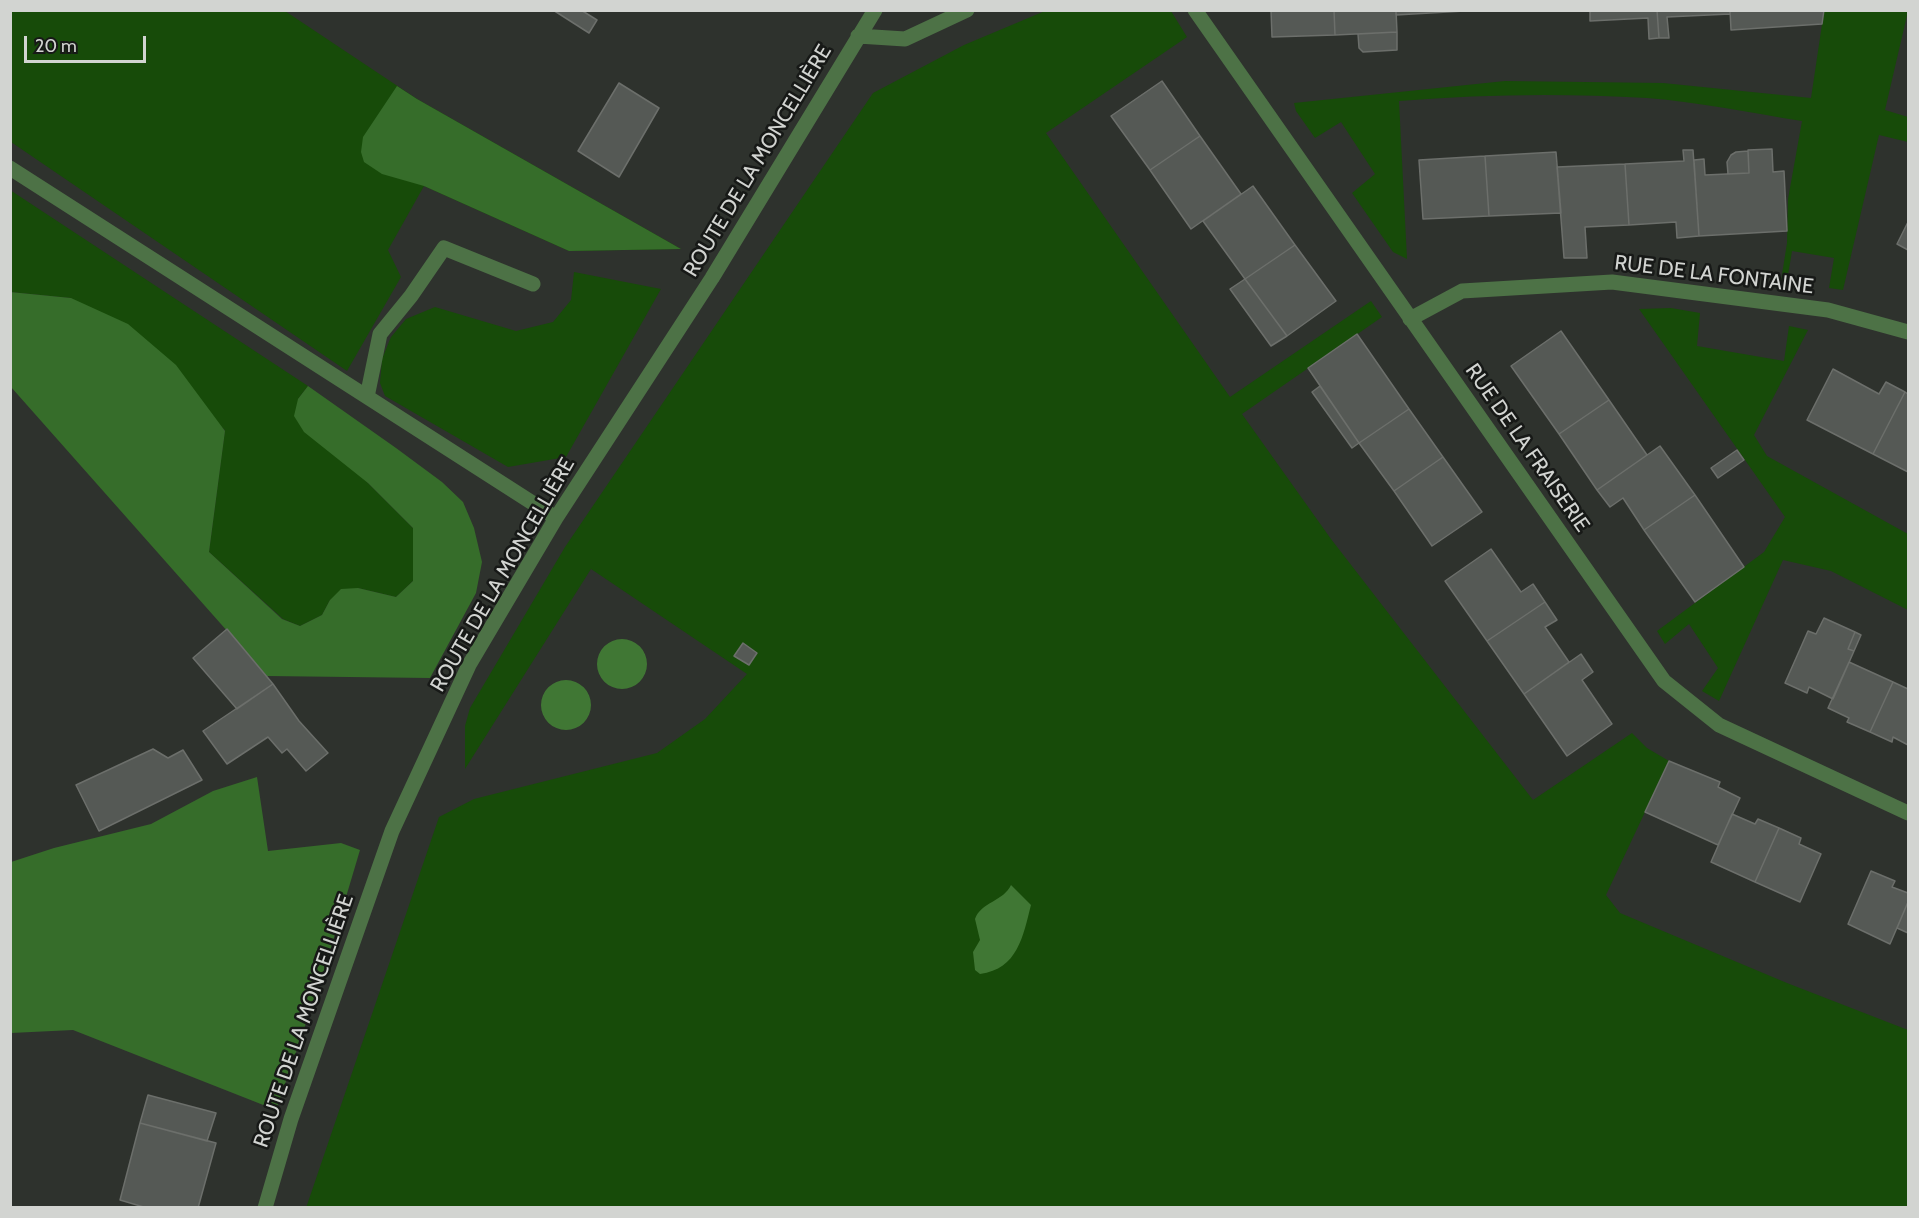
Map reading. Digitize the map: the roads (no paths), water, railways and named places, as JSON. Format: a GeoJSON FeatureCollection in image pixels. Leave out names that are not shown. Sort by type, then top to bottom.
{"type":"FeatureCollection","features":[{"type":"Feature","properties":{"kind":"street","name":"ROUTE DE LA MONCELLIÈRE"},"geometry":{"type":"LineString","coordinates":[[265,1208],[291,1119],[392,831],[469,665],[556,518],[712,278],[875,10]]}},
{"type":"Feature","properties":{"kind":"street"},"geometry":{"type":"LineString","coordinates":[[858,36],[905,39],[967,10]]}},
{"type":"Feature","properties":{"kind":"street","name":"RUE DE LA FRAISERIE"},"geometry":{"type":"LineString","coordinates":[[1195,10],[1664,681],[1719,725],[1908,813]]}},
{"type":"Feature","properties":{"kind":"street"},"geometry":{"type":"LineString","coordinates":[[10,168],[556,518]]}},
{"type":"Feature","properties":{"kind":"street"},"geometry":{"type":"LineString","coordinates":[[367,397],[380,334],[411,296],[444,248],[533,284]]}},
{"type":"Feature","properties":{"kind":"street","name":"RUE DE LA FONTAINE"},"geometry":{"type":"LineString","coordinates":[[1410,319],[1462,291],[1612,282],[1828,310],[1908,332]]}}]}
